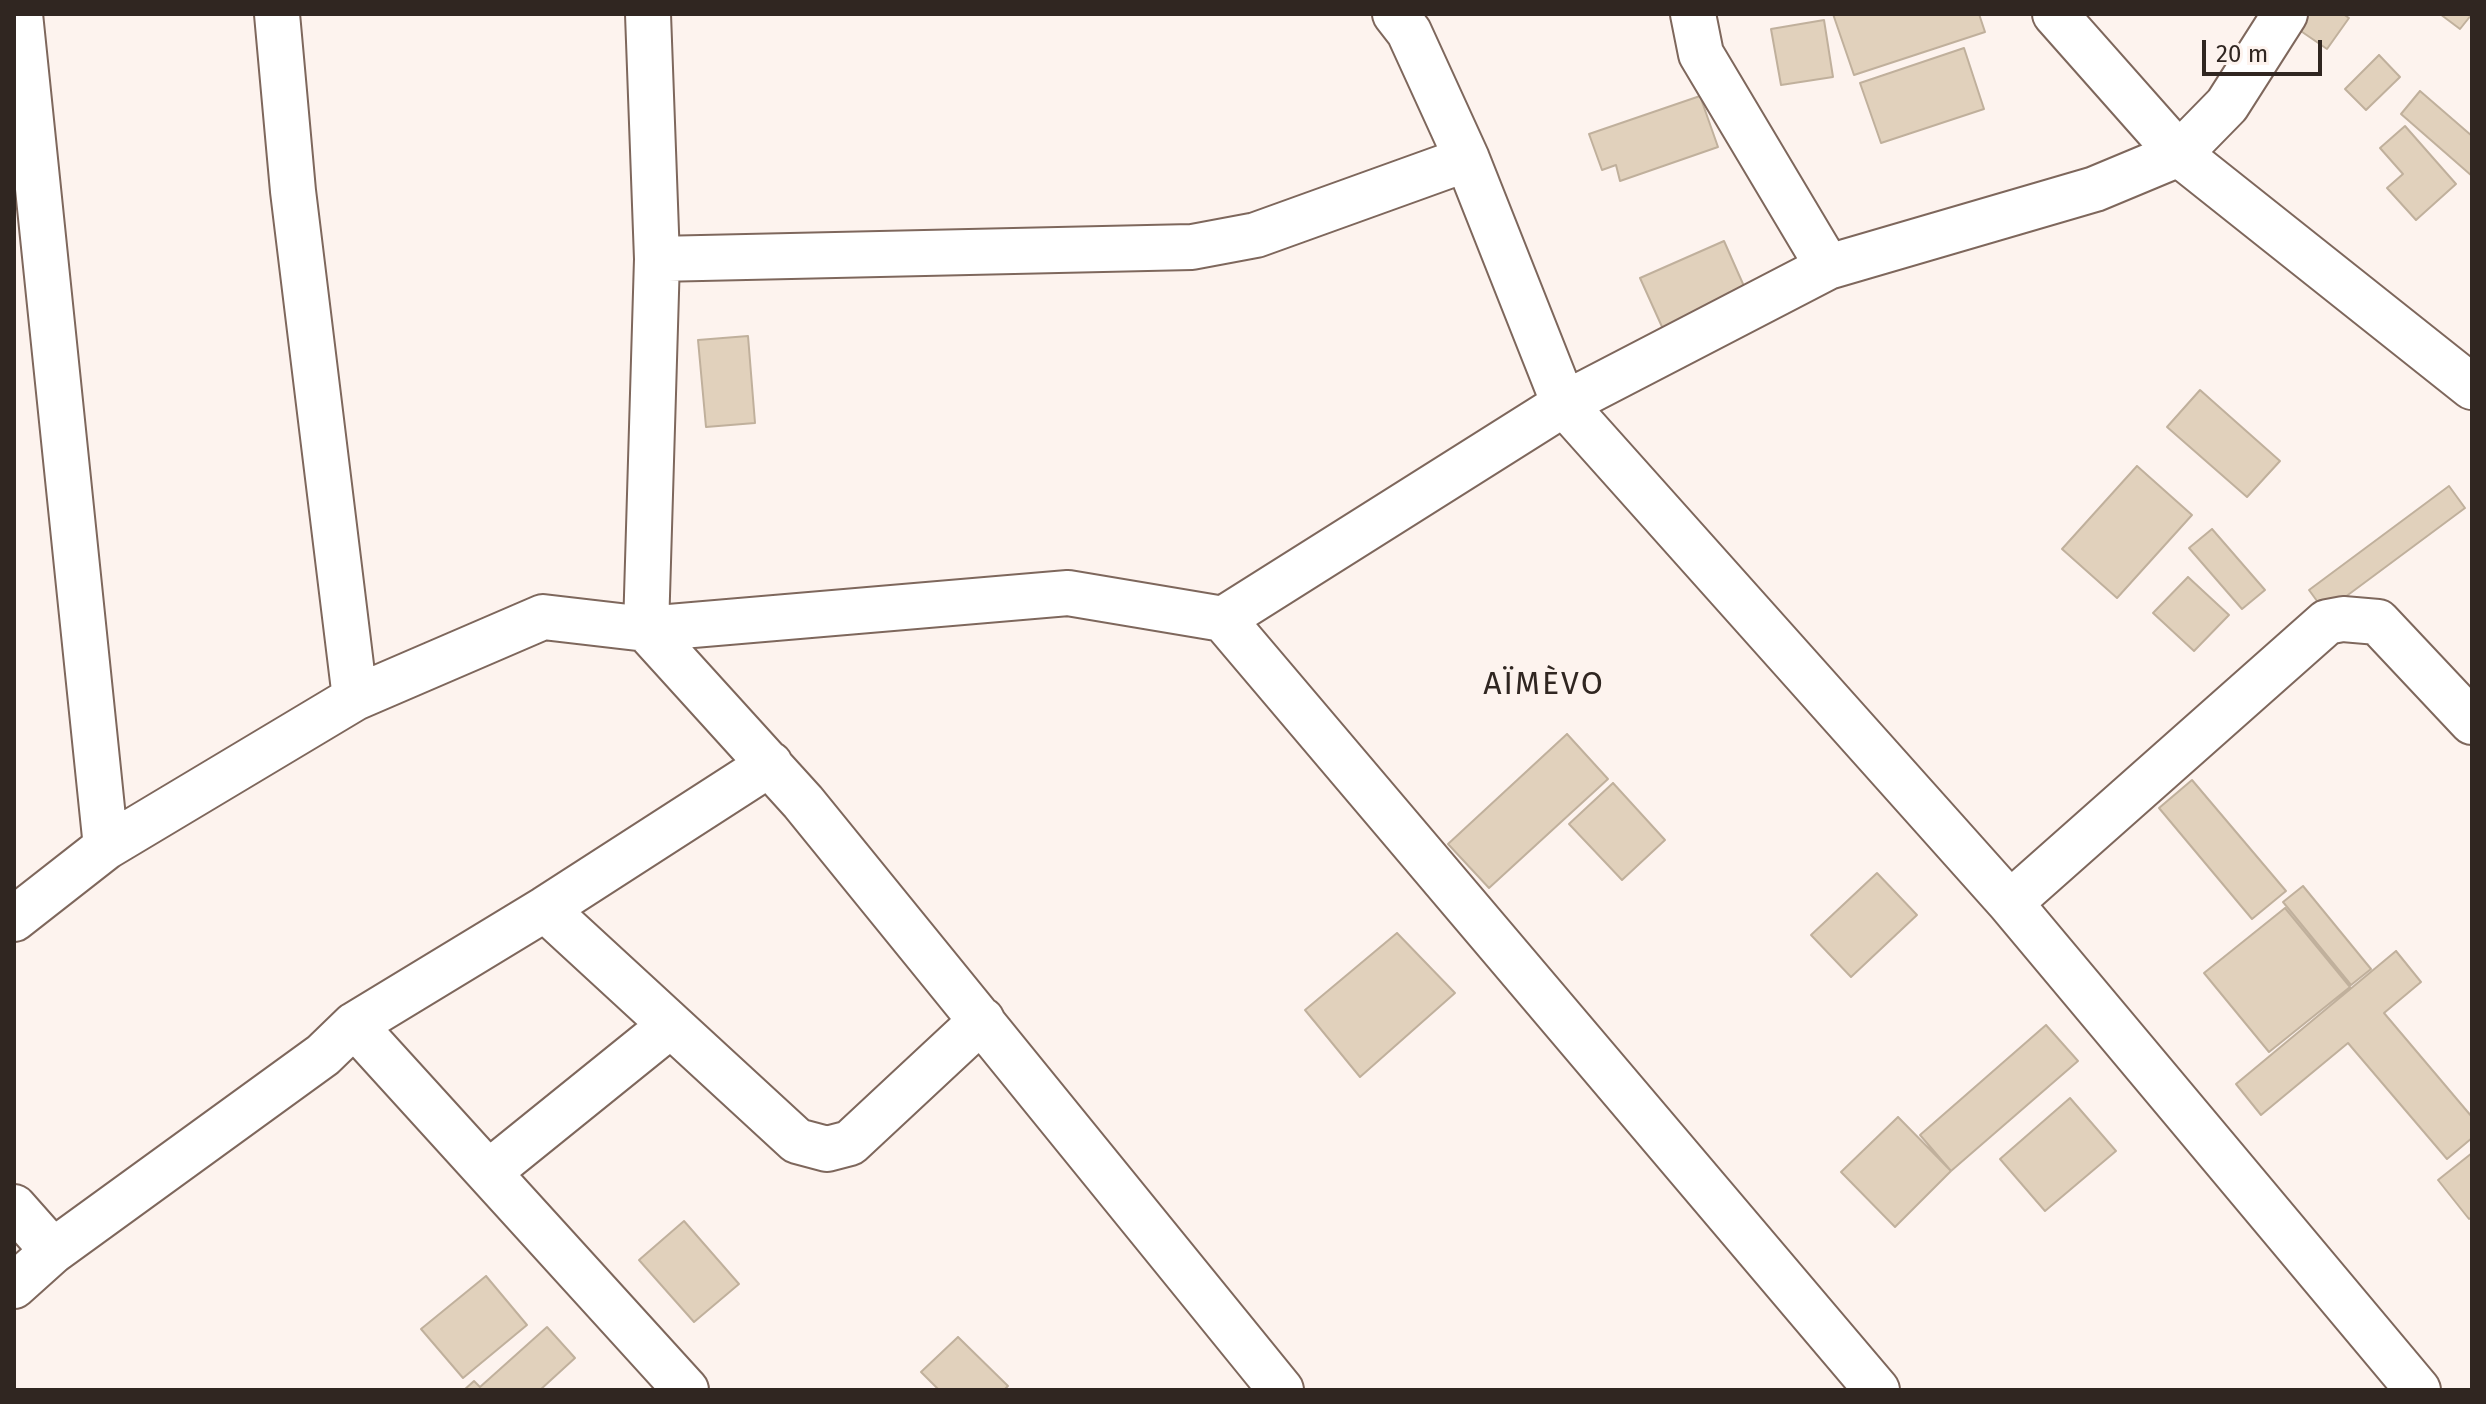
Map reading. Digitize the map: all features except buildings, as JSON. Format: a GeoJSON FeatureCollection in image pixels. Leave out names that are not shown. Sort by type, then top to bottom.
{"type":"FeatureCollection","features":[{"type":"Feature","properties":{"kind":"street"},"geometry":{"type":"LineString","coordinates":[[20,14],[106,847]]}},
{"type":"Feature","properties":{"kind":"street"},"geometry":{"type":"LineString","coordinates":[[277,14],[293,191],[355,698]]}},
{"type":"Feature","properties":{"kind":"street"},"geometry":{"type":"LineString","coordinates":[[648,14],[657,259],[646,629],[770,764],[1281,1390]]}},
{"type":"Feature","properties":{"kind":"street"},"geometry":{"type":"LineString","coordinates":[[1395,14],[1409,32],[1467,159],[1564,404],[2010,903],[2418,1390]]}},
{"type":"Feature","properties":{"kind":"street"},"geometry":{"type":"LineString","coordinates":[[1693,14],[1701,54],[1828,267]]}},
{"type":"Feature","properties":{"kind":"street"},"geometry":{"type":"LineString","coordinates":[[2055,14],[2179,154],[2472,387]]}},
{"type":"Feature","properties":{"kind":"street"},"geometry":{"type":"LineString","coordinates":[[1223,619],[1564,404],[1828,267],[2095,189],[2179,154],[2227,105],[2285,14]]}},
{"type":"Feature","properties":{"kind":"street"},"geometry":{"type":"LineString","coordinates":[[657,259],[1192,247],[1256,235],[1467,159]]}},
{"type":"Feature","properties":{"kind":"street"},"geometry":{"type":"LineString","coordinates":[[14,919],[106,847],[355,698],[543,617],[646,629],[1068,593],[1223,619],[1877,1390]]}},
{"type":"Feature","properties":{"kind":"street"},"geometry":{"type":"LineString","coordinates":[[2010,903],[2327,622],[2343,619],[2378,622],[2472,722]]}},
{"type":"Feature","properties":{"kind":"street"},"geometry":{"type":"LineString","coordinates":[[14,1286],[53,1251],[323,1055],[354,1025],[545,909],[770,764]]}},
{"type":"Feature","properties":{"kind":"street"},"geometry":{"type":"LineString","coordinates":[[545,909],[797,1141],[827,1149],[850,1143],[982,1020]]}},
{"type":"Feature","properties":{"kind":"street"},"geometry":{"type":"LineString","coordinates":[[354,1025],[686,1390]]}},
{"type":"Feature","properties":{"kind":"street"},"geometry":{"type":"LineString","coordinates":[[489,1172],[671,1025]]}},
{"type":"Feature","properties":{"kind":"street"},"geometry":{"type":"LineString","coordinates":[[14,1207],[53,1251]]}},
{"type":"Feature","properties":{"kind":"district","name":"AÏMÈVO"},"geometry":{"type":"Point","coordinates":[1544,685]}}]}
